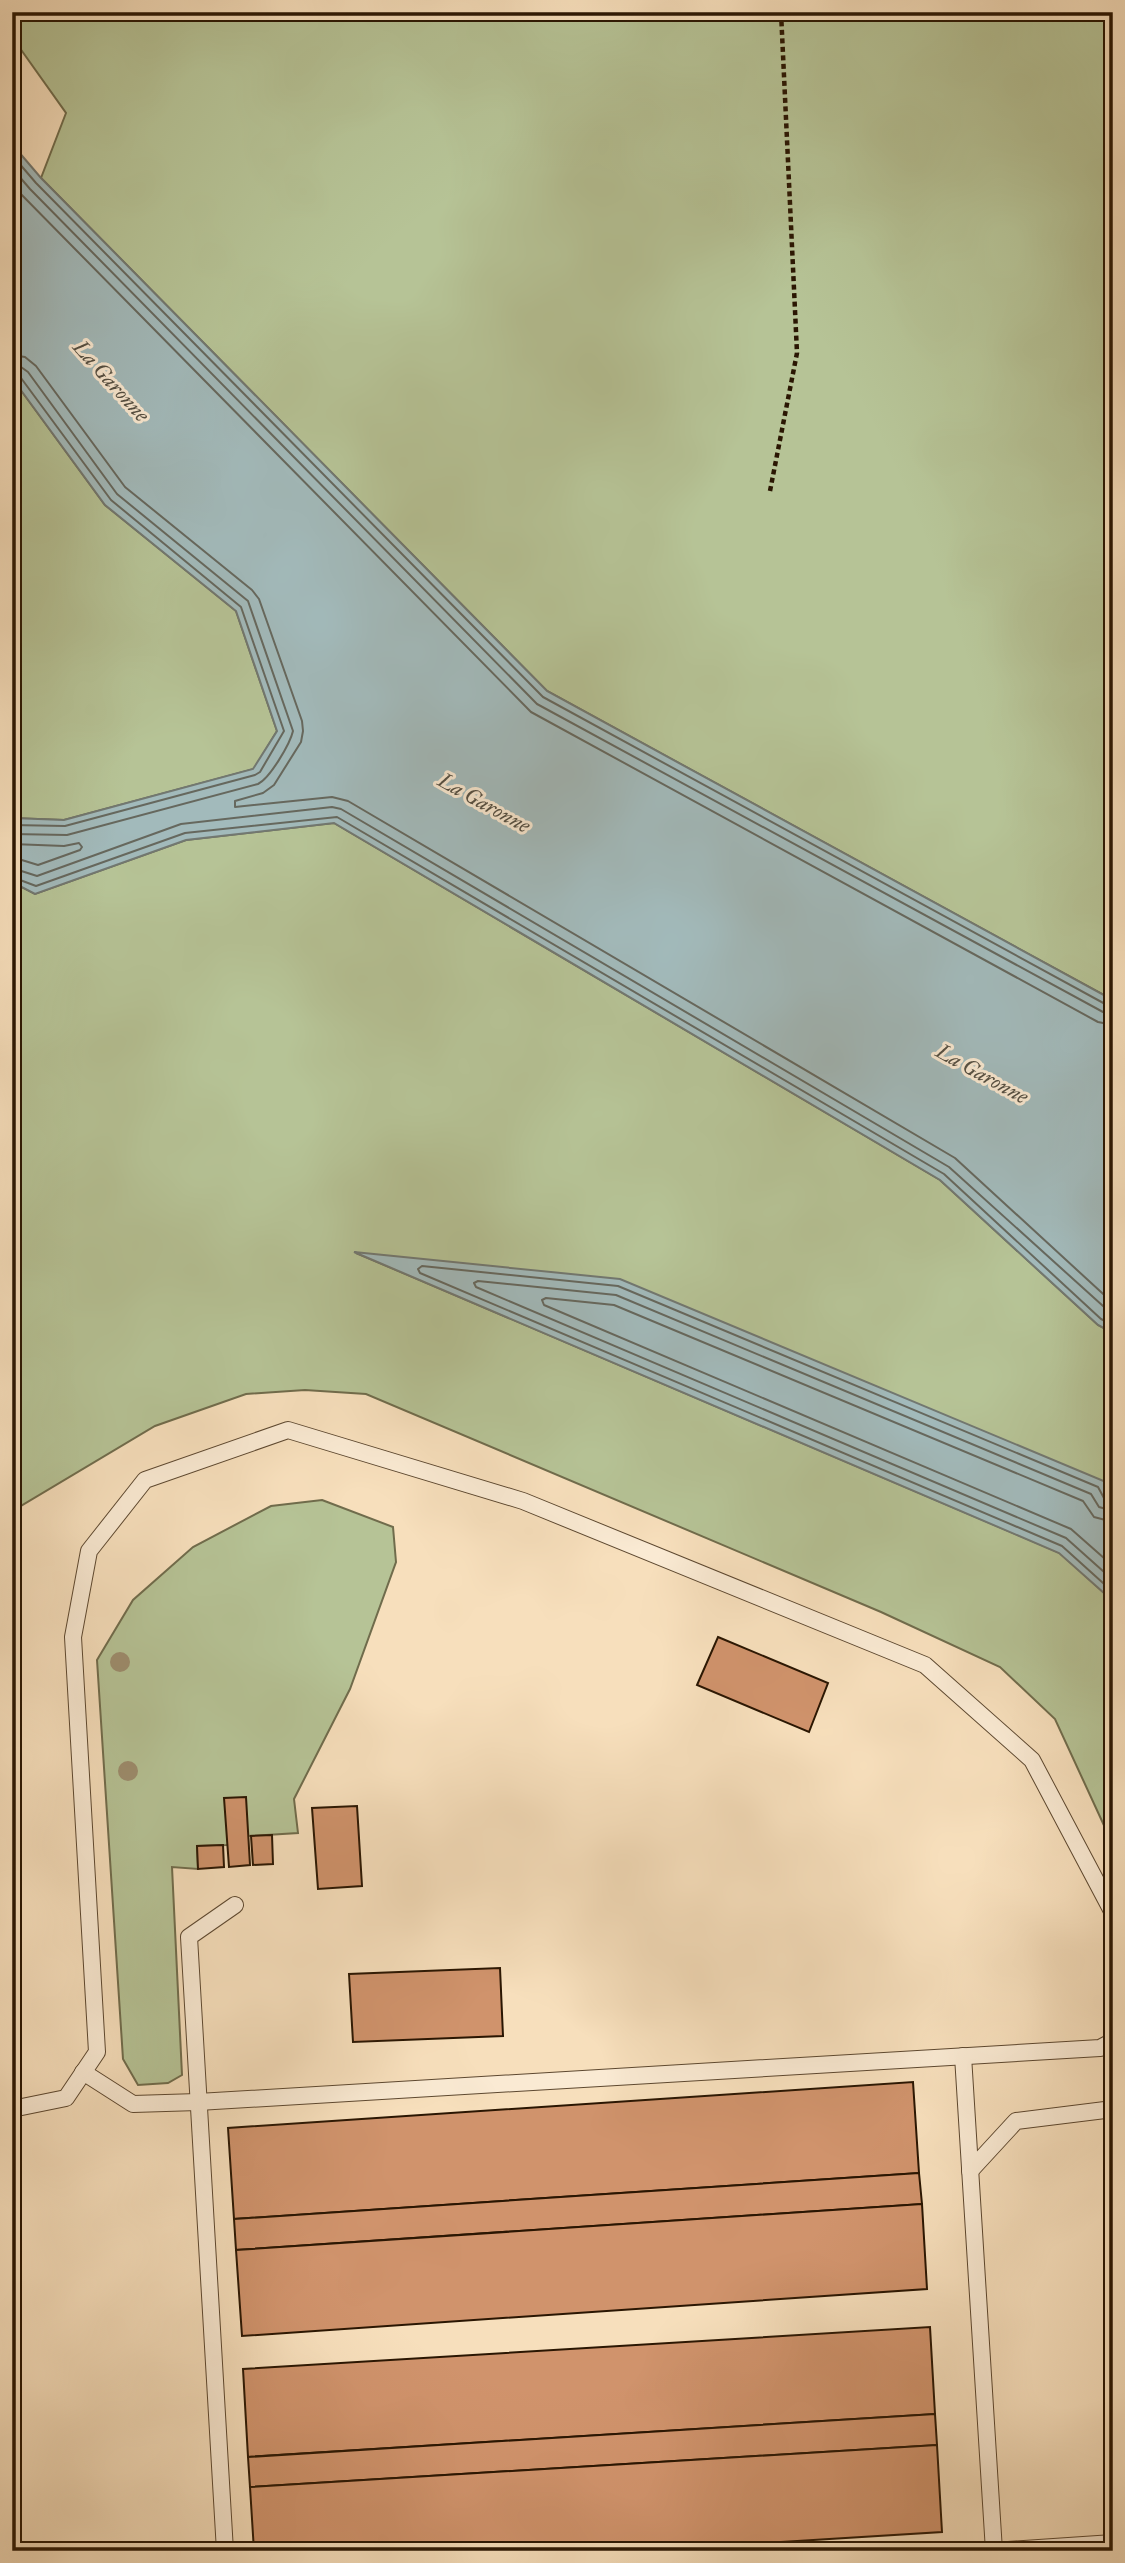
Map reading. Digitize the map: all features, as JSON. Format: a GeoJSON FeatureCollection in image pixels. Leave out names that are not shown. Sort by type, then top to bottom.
{"type":"FeatureCollection","features":[{"type":"Feature","properties":{"kind":"lane"},"geometry":{"type":"LineString","coordinates":[[12,2109],[66,2098],[97,2052],[73,1637],[89,1551],[145,1480],[288,1430],[523,1501],[925,1665],[1032,1760],[1113,1913]]}},
{"type":"Feature","properties":{"kind":"lane"},"geometry":{"type":"LineString","coordinates":[[225,2551],[189,1937],[235,1905]]}},
{"type":"Feature","properties":{"kind":"lane"},"geometry":{"type":"LineString","coordinates":[[83,2072],[134,2104],[1100,2048],[1113,2041]]}},
{"type":"Feature","properties":{"kind":"lane"},"geometry":{"type":"LineString","coordinates":[[963,2056],[994,2551],[1113,2543]]}},
{"type":"Feature","properties":{"kind":"lane"},"geometry":{"type":"LineString","coordinates":[[970,2171],[1016,2121],[1113,2109]]}},
{"type":"Feature","properties":{"kind":"path"},"geometry":{"type":"LineString","coordinates":[[770,491],[797,353],[781,12]]}},
{"type":"Feature","properties":{"kind":"green space"},"geometry":{"type":"Polygon","coordinates":[[[12,12],[1113,12],[1113,1000],[547,691],[41,178],[66,113],[12,37],[12,12]]]}},
{"type":"Feature","properties":{"kind":"green space"},"geometry":{"type":"Polygon","coordinates":[[[12,378],[105,505],[236,611],[277,731],[254,769],[64,820],[12,818],[12,378]]]}},
{"type":"Feature","properties":{"kind":"green space"},"geometry":{"type":"Polygon","coordinates":[[[334,823],[940,1180],[1098,1325],[1113,1333],[1113,1506],[1105,1482],[356,1253],[1060,1553],[1113,1601],[1113,1845],[1055,1719],[1000,1667],[881,1612],[366,1394],[305,1390],[246,1394],[155,1426],[21,1506],[12,1546],[12,882],[35,894],[186,840],[334,823]]]}},
{"type":"Feature","properties":{"kind":"green space"},"geometry":{"type":"Polygon","coordinates":[[[322,1500],[393,1527],[396,1562],[350,1689],[294,1799],[298,1833],[248,1836],[227,1845],[197,1846],[198,1869],[172,1867],[182,2075],[168,2083],[138,2085],[123,2059],[97,1660],[133,1600],[193,1547],[271,1506],[322,1500]]]}},
{"type":"Feature","properties":{"kind":"water","name":"La Garonne"},"geometry":{"type":"Polygon","coordinates":[[[12,144],[41,178],[547,691],[1113,1000],[1113,1333],[1098,1325],[940,1180],[334,823],[186,840],[35,894],[12,882],[12,818],[64,820],[253,769],[277,731],[236,611],[105,505],[12,378],[12,144]]]}},
{"type":"Feature","properties":{"kind":"water"},"geometry":{"type":"Polygon","coordinates":[[[354,1252],[620,1279],[1106,1482],[1113,1506],[1113,1601],[1059,1553],[354,1252]]]}},
{"type":"Feature","properties":{"kind":"building"},"geometry":{"type":"Polygon","coordinates":[[[718,1637],[828,1683],[809,1732],[697,1685],[718,1637]]]}},
{"type":"Feature","properties":{"kind":"building"},"geometry":{"type":"Polygon","coordinates":[[[246,1797],[250,1865],[229,1867],[224,1798],[246,1797]]]}},
{"type":"Feature","properties":{"kind":"building"},"geometry":{"type":"Polygon","coordinates":[[[357,1806],[362,1886],[318,1889],[312,1808],[357,1806]]]}},
{"type":"Feature","properties":{"kind":"building"},"geometry":{"type":"Polygon","coordinates":[[[272,1835],[273,1864],[253,1865],[251,1836],[272,1835]]]}},
{"type":"Feature","properties":{"kind":"building"},"geometry":{"type":"Polygon","coordinates":[[[223,1845],[224,1867],[198,1869],[197,1846],[223,1845]]]}},
{"type":"Feature","properties":{"kind":"building"},"geometry":{"type":"Polygon","coordinates":[[[500,1968],[503,2036],[353,2042],[349,1974],[500,1968]]]}},
{"type":"Feature","properties":{"kind":"building"},"geometry":{"type":"Polygon","coordinates":[[[913,2082],[919,2173],[234,2219],[228,2128],[913,2082]]]}},
{"type":"Feature","properties":{"kind":"building"},"geometry":{"type":"Polygon","coordinates":[[[919,2173],[922,2204],[236,2250],[234,2219],[919,2173]]]}},
{"type":"Feature","properties":{"kind":"building"},"geometry":{"type":"Polygon","coordinates":[[[922,2204],[927,2289],[242,2336],[236,2250],[922,2204]]]}},
{"type":"Feature","properties":{"kind":"building"},"geometry":{"type":"Polygon","coordinates":[[[930,2327],[935,2414],[248,2457],[243,2369],[930,2327]]]}},
{"type":"Feature","properties":{"kind":"building"},"geometry":{"type":"Polygon","coordinates":[[[935,2414],[937,2445],[250,2487],[248,2457],[935,2414]]]}},
{"type":"Feature","properties":{"kind":"building"},"geometry":{"type":"Polygon","coordinates":[[[937,2445],[942,2532],[636,2551],[254,2551],[250,2487],[937,2445]]]}}]}
